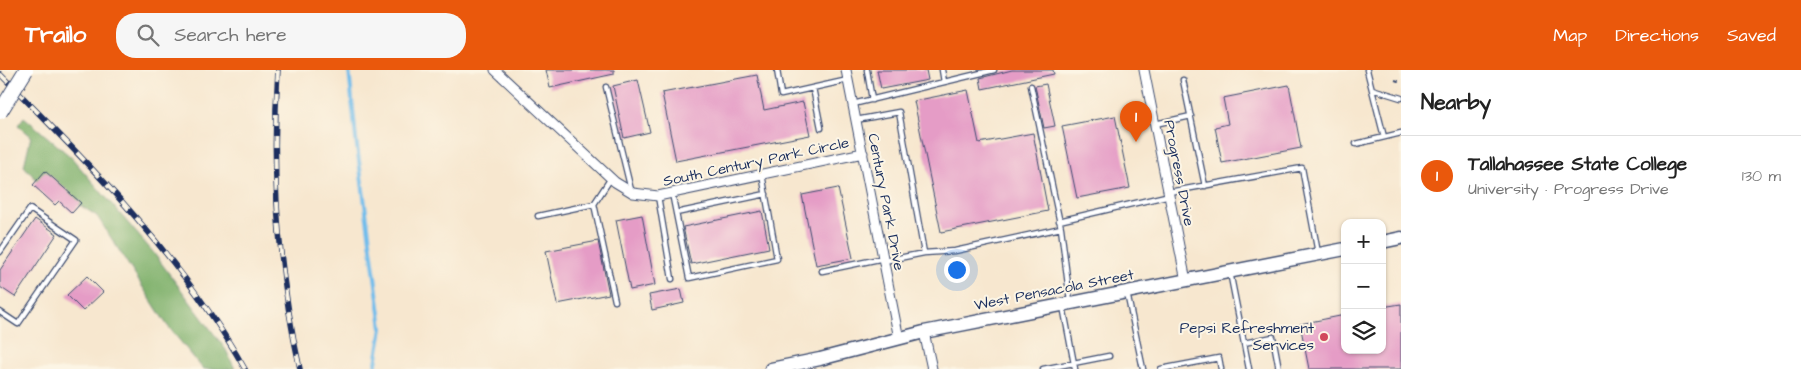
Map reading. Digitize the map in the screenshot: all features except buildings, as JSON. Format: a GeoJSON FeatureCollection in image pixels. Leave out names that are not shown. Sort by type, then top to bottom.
{"type":"FeatureCollection","features":[{"type":"Feature","properties":{"kind":"main road"},"geometry":{"type":"LineString","coordinates":[[0,112],[26,70]]}},
{"type":"Feature","properties":{"kind":"main road"},"geometry":{"type":"LineString","coordinates":[[1386,241],[1401,238]]}},
{"type":"Feature","properties":{"kind":"main road","name":"West Pensacola Street"},"geometry":{"type":"LineString","coordinates":[[771,369],[820,359],[924,332],[1341,250]]}},
{"type":"Feature","properties":{"kind":"street"},"geometry":{"type":"LineString","coordinates":[[495,70],[611,178],[629,190]]}},
{"type":"Feature","properties":{"kind":"street","name":"Century Park Drive"},"geometry":{"type":"LineString","coordinates":[[846,70],[899,339]]}},
{"type":"Feature","properties":{"kind":"street","name":"Progress Drive"},"geometry":{"type":"LineString","coordinates":[[1144,70],[1186,281]]}},
{"type":"Feature","properties":{"kind":"street","name":"South Century Park Circle"},"geometry":{"type":"LineString","coordinates":[[629,190],[640,194],[658,196],[863,153]]}},
{"type":"Feature","properties":{"kind":"street"},"geometry":{"type":"LineString","coordinates":[[924,332],[932,369]]}},
{"type":"Feature","properties":{"kind":"lane"},"geometry":{"type":"LineString","coordinates":[[776,70],[781,95],[848,80]]}},
{"type":"Feature","properties":{"kind":"lane"},"geometry":{"type":"LineString","coordinates":[[867,70],[872,100]]}},
{"type":"Feature","properties":{"kind":"lane"},"geometry":{"type":"LineString","coordinates":[[942,70],[944,82]]}},
{"type":"Feature","properties":{"kind":"lane"},"geometry":{"type":"LineString","coordinates":[[853,104],[994,70]]}},
{"type":"Feature","properties":{"kind":"lane"},"geometry":{"type":"LineString","coordinates":[[1367,70],[1384,137]]}},
{"type":"Feature","properties":{"kind":"lane"},"geometry":{"type":"LineString","coordinates":[[1183,80],[1205,186]]}},
{"type":"Feature","properties":{"kind":"lane"},"geometry":{"type":"LineString","coordinates":[[1031,86],[1059,221],[1075,369]]}},
{"type":"Feature","properties":{"kind":"lane"},"geometry":{"type":"LineString","coordinates":[[606,87],[629,190]]}},
{"type":"Feature","properties":{"kind":"lane"},"geometry":{"type":"LineString","coordinates":[[813,88],[821,128]]}},
{"type":"Feature","properties":{"kind":"lane"},"geometry":{"type":"LineString","coordinates":[[1372,89],[1401,98]]}},
{"type":"Feature","properties":{"kind":"lane"},"geometry":{"type":"LineString","coordinates":[[856,120],[899,112],[924,253]]}},
{"type":"Feature","properties":{"kind":"lane"},"geometry":{"type":"LineString","coordinates":[[1155,124],[1191,116]]}},
{"type":"Feature","properties":{"kind":"lane"},"geometry":{"type":"LineString","coordinates":[[1356,144],[1401,133]]}},
{"type":"Feature","properties":{"kind":"lane"},"geometry":{"type":"LineString","coordinates":[[1059,221],[1169,193],[1302,168],[1319,254]]}},
{"type":"Feature","properties":{"kind":"lane"},"geometry":{"type":"LineString","coordinates":[[672,193],[689,278],[777,259],[762,174]]}},
{"type":"Feature","properties":{"kind":"lane"},"geometry":{"type":"LineString","coordinates":[[538,216],[594,204],[611,178]]}},
{"type":"Feature","properties":{"kind":"lane"},"geometry":{"type":"LineString","coordinates":[[676,213],[766,194]]}},
{"type":"Feature","properties":{"kind":"lane"},"geometry":{"type":"LineString","coordinates":[[658,196],[672,279]]}},
{"type":"Feature","properties":{"kind":"lane"},"geometry":{"type":"LineString","coordinates":[[594,204],[615,301]]}},
{"type":"Feature","properties":{"kind":"lane"},"geometry":{"type":"LineString","coordinates":[[0,252],[30,209],[76,240],[18,324],[0,312]]}},
{"type":"Feature","properties":{"kind":"lane"},"geometry":{"type":"LineString","coordinates":[[822,271],[924,253],[956,251],[1060,228]]}},
{"type":"Feature","properties":{"kind":"lane"},"geometry":{"type":"LineString","coordinates":[[1230,272],[1249,369]]}},
{"type":"Feature","properties":{"kind":"lane"},"geometry":{"type":"LineString","coordinates":[[1127,293],[1143,369]]}},
{"type":"Feature","properties":{"kind":"lane"},"geometry":{"type":"LineString","coordinates":[[1244,343],[1273,338],[1279,369]]}},
{"type":"Feature","properties":{"kind":"lane"},"geometry":{"type":"LineString","coordinates":[[1043,369],[1110,356]]}},
{"type":"Feature","properties":{"kind":"lane"},"geometry":{"type":"LineString","coordinates":[[1161,369],[1219,358],[1221,369]]}},
{"type":"Feature","properties":{"kind":"lane"},"geometry":{"type":"LineString","coordinates":[[1197,362],[1198,369]]}},
{"type":"Feature","properties":{"kind":"path"},"geometry":{"type":"LineString","coordinates":[[1395,80],[1401,82]]}},
{"type":"Feature","properties":{"kind":"green space"},"geometry":{"type":"Polygon","coordinates":[[[24,117],[71,157],[153,252],[226,350],[235,369],[203,369],[167,325],[97,216],[62,194],[40,184],[24,166],[31,136],[18,125],[24,117]]]}},
{"type":"Feature","properties":{"kind":"waterway"},"geometry":{"type":"LineString","coordinates":[[349,70],[356,139],[382,328],[375,369]]}},
{"type":"Feature","properties":{"kind":"railway"},"geometry":{"type":"LineString","coordinates":[[278,70],[275,145],[278,220],[286,295],[300,369]]}},
{"type":"Feature","properties":{"kind":"railway"},"geometry":{"type":"LineString","coordinates":[[0,74],[100,178],[163,250],[220,328],[245,369]]}},
{"type":"Feature","properties":{"kind":"place","name":"Tallahassee State College"},"geometry":{"type":"Point","coordinates":[1136,142]}},
{"type":"Feature","properties":{"kind":"place","name":"Pepsi Refreshment Services"},"geometry":{"type":"Point","coordinates":[1324,337]}}]}
